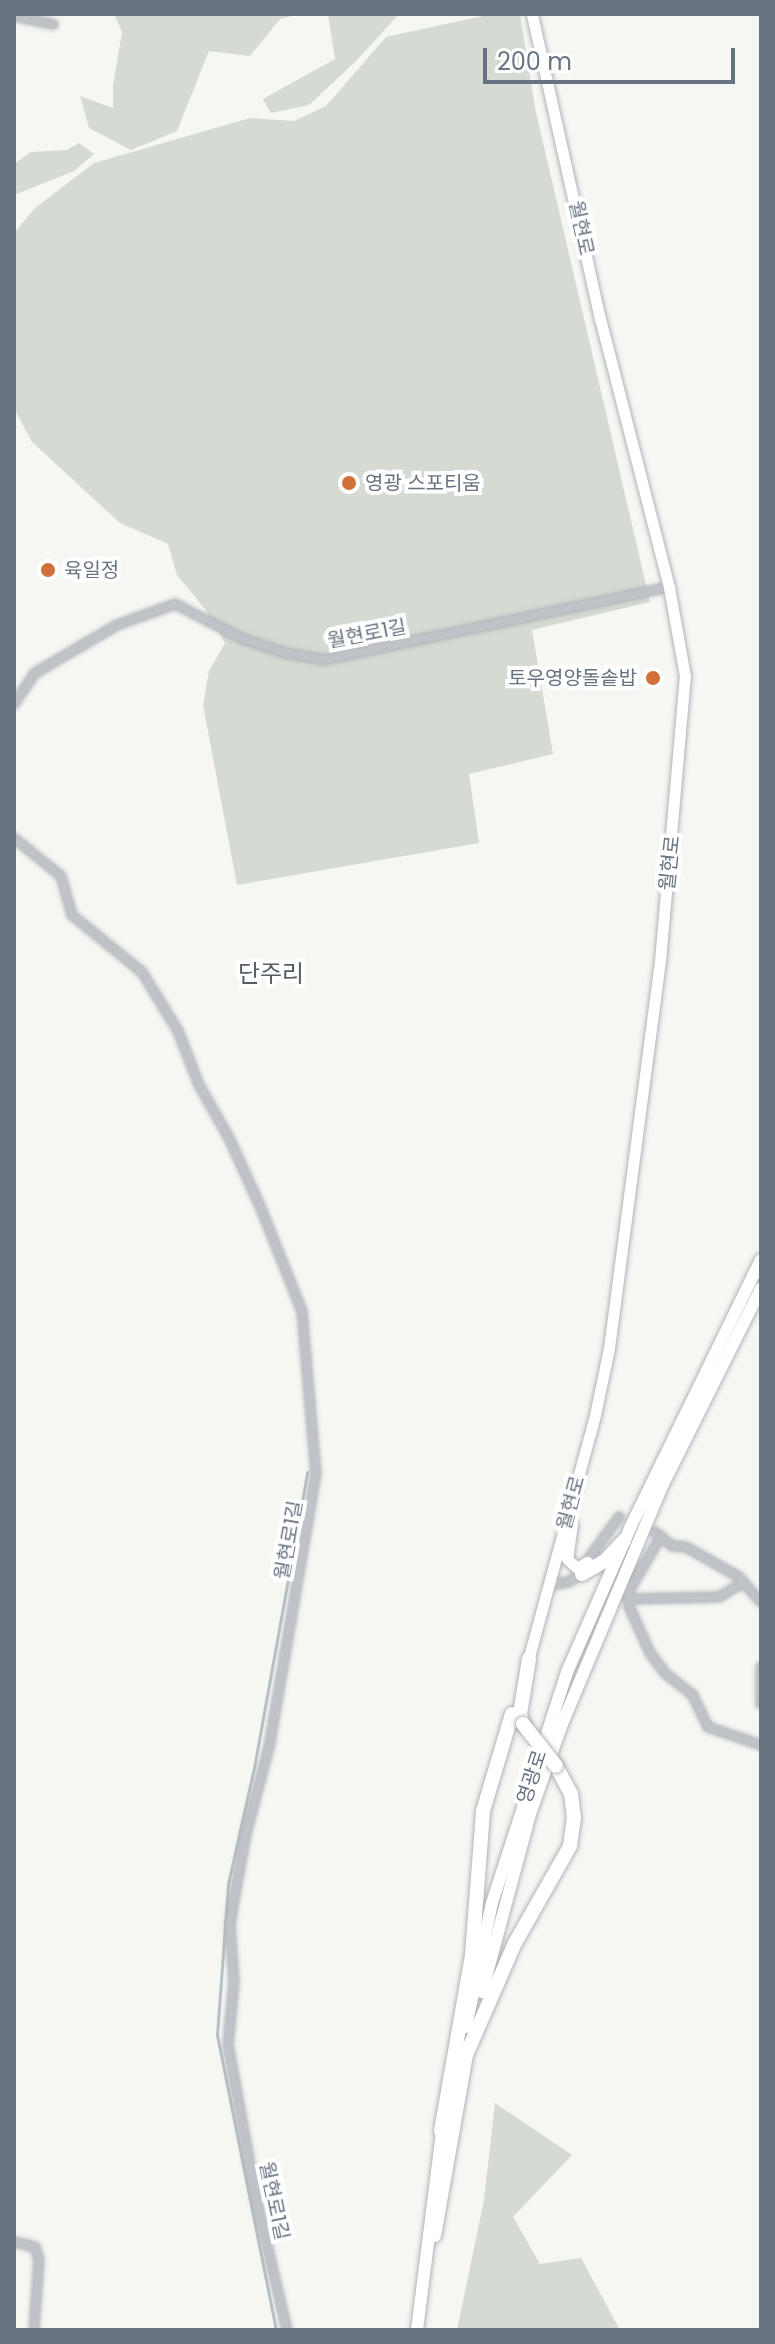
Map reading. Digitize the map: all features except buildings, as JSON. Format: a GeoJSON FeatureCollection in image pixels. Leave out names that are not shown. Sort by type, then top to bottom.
{"type":"FeatureCollection","features":[{"type":"Feature","properties":{"kind":"highway"},"geometry":{"type":"LineString","coordinates":[[584,1568],[606,1560],[624,1541]]}},
{"type":"Feature","properties":{"kind":"highway"},"geometry":{"type":"LineString","coordinates":[[441,2131],[472,1955],[483,1811],[520,1714],[529,1659]]}},
{"type":"Feature","properties":{"kind":"highway"},"geometry":{"type":"LineString","coordinates":[[466,2055],[515,1943],[570,1846],[574,1818],[571,1794],[556,1766],[517,1719]]}},
{"type":"Feature","properties":{"kind":"main road","name":"영광로"},"geometry":{"type":"LineString","coordinates":[[417,2330],[441,2131],[492,1903],[531,1778],[567,1672],[624,1541],[761,1260]]}},
{"type":"Feature","properties":{"kind":"main road","name":"영광로"},"geometry":{"type":"LineString","coordinates":[[423,2330],[430,2265],[466,2055],[514,1869],[562,1724],[663,1484],[761,1288]]}},
{"type":"Feature","properties":{"kind":"street","name":"월현로"},"geometry":{"type":"LineString","coordinates":[[529,1659],[609,1348],[660,961],[685,676],[669,587],[600,319],[532,14]]}},
{"type":"Feature","properties":{"kind":"street"},"geometry":{"type":"LineString","coordinates":[[14,16],[53,24]]}},
{"type":"Feature","properties":{"kind":"street","name":"월현로1길"},"geometry":{"type":"LineString","coordinates":[[14,704],[35,673],[117,625],[175,604],[243,639],[285,653],[323,660],[669,587]]}},
{"type":"Feature","properties":{"kind":"street","name":"월현로1길"},"geometry":{"type":"LineString","coordinates":[[14,838],[61,876],[72,915],[142,972],[178,1031],[199,1085],[229,1138],[260,1206],[302,1311],[316,1473],[270,1743],[246,1834],[233,1905],[230,1926],[234,1982],[228,2045],[256,2198],[287,2330]]}},
{"type":"Feature","properties":{"kind":"street"},"geometry":{"type":"LineString","coordinates":[[578,1478],[567,1559],[577,1568],[584,1568]]}},
{"type":"Feature","properties":{"kind":"street"},"geometry":{"type":"LineString","coordinates":[[547,1586],[568,1582],[584,1568],[619,1517]]}},
{"type":"Feature","properties":{"kind":"street"},"geometry":{"type":"LineString","coordinates":[[761,1602],[744,1582],[658,1534],[636,1575],[628,1599],[650,1653],[666,1674],[692,1694],[708,1727],[761,1745]]}},
{"type":"Feature","properties":{"kind":"street"},"geometry":{"type":"LineString","coordinates":[[628,1599],[719,1597],[744,1582]]}},
{"type":"Feature","properties":{"kind":"street"},"geometry":{"type":"LineString","coordinates":[[761,1667],[761,1704]]}},
{"type":"Feature","properties":{"kind":"street"},"geometry":{"type":"LineString","coordinates":[[14,2242],[35,2247],[39,2260],[34,2330]]}},
{"type":"Feature","properties":{"kind":"shaded area"},"geometry":{"type":"Polygon","coordinates":[[[114,14],[299,14],[280,19],[250,56],[209,51],[177,131],[131,150],[89,128],[80,96],[113,108],[113,86],[122,32],[114,14]]]}},
{"type":"Feature","properties":{"kind":"shaded area"},"geometry":{"type":"Polygon","coordinates":[[[328,14],[399,14],[357,60],[309,105],[271,113],[263,99],[335,59],[328,14]]]}},
{"type":"Feature","properties":{"kind":"shaded area","name":"영광 스포티움"},"geometry":{"type":"Polygon","coordinates":[[[492,14],[520,14],[535,108],[650,602],[532,630],[553,754],[469,774],[479,843],[237,885],[203,705],[209,671],[225,643],[205,609],[177,575],[168,544],[120,523],[32,442],[14,408],[14,233],[35,208],[94,163],[250,118],[294,121],[326,106],[386,37],[492,14]]]}},
{"type":"Feature","properties":{"kind":"shaded area"},"geometry":{"type":"Polygon","coordinates":[[[79,143],[94,154],[74,171],[14,195],[14,164],[31,152],[67,150],[79,143]]]}},
{"type":"Feature","properties":{"kind":"shaded area"},"geometry":{"type":"Polygon","coordinates":[[[495,2103],[572,2155],[513,2217],[540,2264],[581,2258],[620,2330],[457,2330],[484,2200],[495,2103]]]}},
{"type":"Feature","properties":{"kind":"waterway"},"geometry":{"type":"LineString","coordinates":[[276,2330],[217,2035],[228,1884],[254,1768],[307,1472]]}},
{"type":"Feature","properties":{"kind":"place","name":"영광 스포티움"},"geometry":{"type":"Point","coordinates":[349,483]}},
{"type":"Feature","properties":{"kind":"place","name":"육일정"},"geometry":{"type":"Point","coordinates":[48,570]}},
{"type":"Feature","properties":{"kind":"place","name":"토우영양돌솥밥"},"geometry":{"type":"Point","coordinates":[653,678]}},
{"type":"Feature","properties":{"kind":"district","name":"단주리"},"geometry":{"type":"Point","coordinates":[271,974]}}]}
